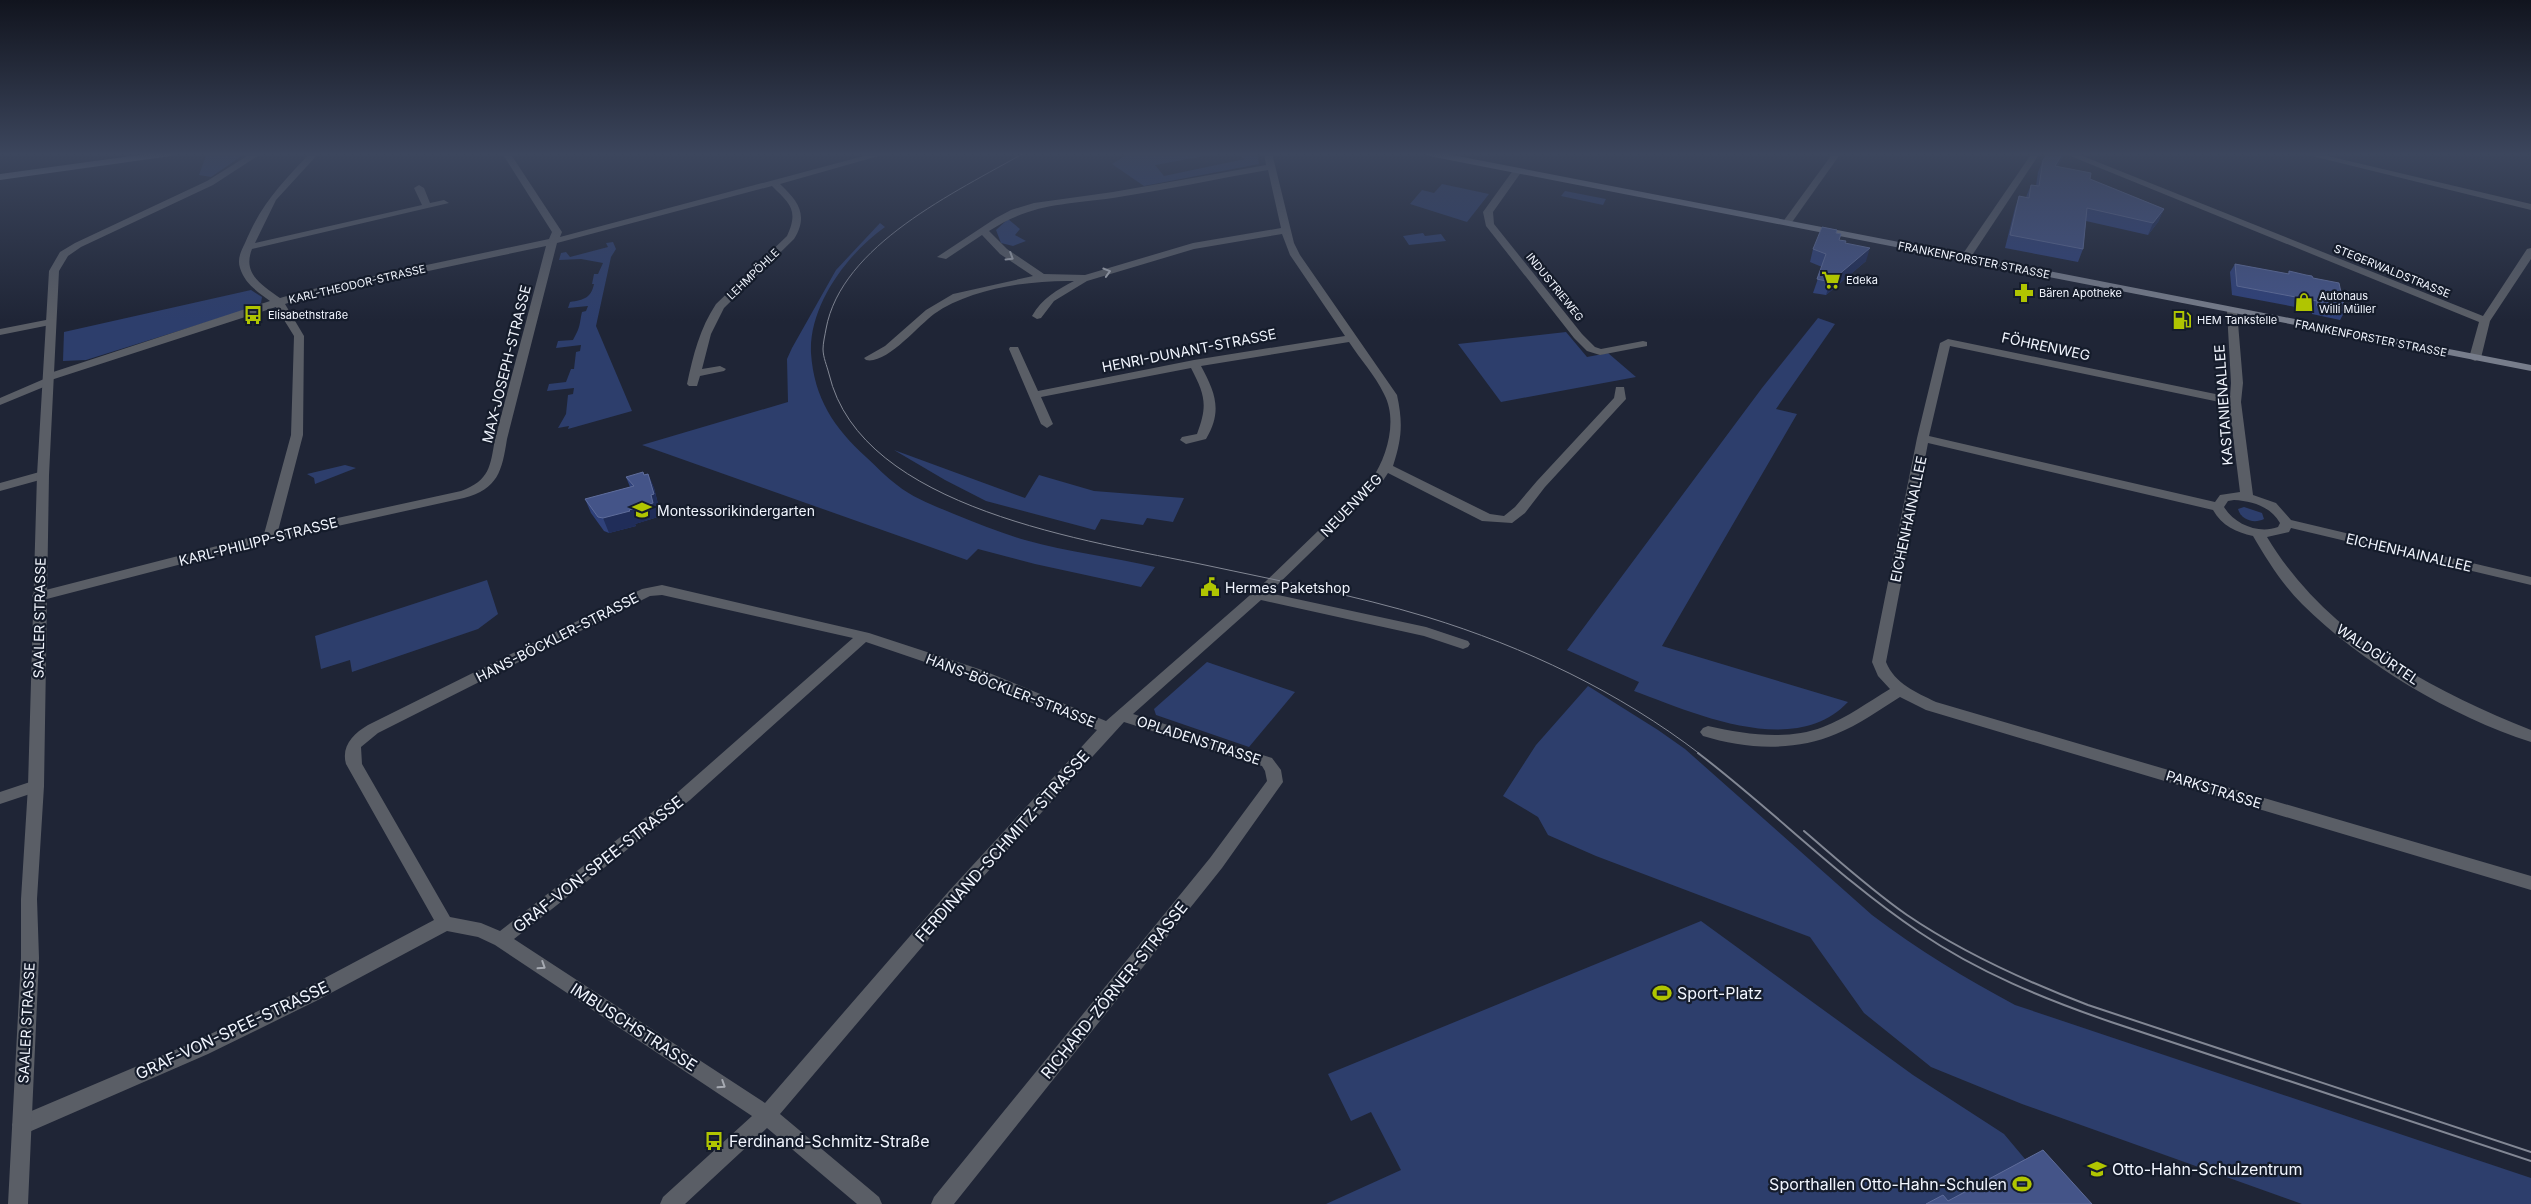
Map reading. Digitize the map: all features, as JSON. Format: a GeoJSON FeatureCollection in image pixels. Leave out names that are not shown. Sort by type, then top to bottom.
{"type":"FeatureCollection","features":[{"type":"Feature","properties":{"kind":"main road","name":"FRANKENFORSTER STRASSE"},"geometry":{"type":"LineString","coordinates":[[1716,209],[2531,368]]}},
{"type":"Feature","properties":{"kind":"street","name":"SAALER STRASSE"},"geometry":{"type":"LineString","coordinates":[[18,1204],[30,958],[29,899],[36,786],[43,475],[54,271],[64,254],[154,209]]}},
{"type":"Feature","properties":{"kind":"street"},"geometry":{"type":"LineString","coordinates":[[267,209],[244,258],[247,275],[251,282],[279,303],[299,336],[297,435],[270,537]]}},
{"type":"Feature","properties":{"kind":"street"},"geometry":{"type":"LineString","coordinates":[[248,247],[417,209]]}},
{"type":"Feature","properties":{"kind":"street"},"geometry":{"type":"LineString","coordinates":[[542,209],[557,232],[555,241]]}},
{"type":"Feature","properties":{"kind":"street","name":"KARL-THEODOR-STRASSE"},"geometry":{"type":"LineString","coordinates":[[0,402],[48,380],[279,303],[342,285],[555,241],[675,209]]}},
{"type":"Feature","properties":{"kind":"street","name":"LEHMPÖHLE"},"geometry":{"type":"LineString","coordinates":[[720,369],[694,378],[704,334],[720,306],[791,237],[799,217],[796,209]]}},
{"type":"Feature","properties":{"kind":"street"},"geometry":{"type":"LineString","coordinates":[[942,257],[1014,212],[1024,209]]}},
{"type":"Feature","properties":{"kind":"street","name":"NEUENWEG"},"geometry":{"type":"LineString","coordinates":[[1121,716],[1258,595],[1364,495],[1386,467],[1394,444],[1396,420],[1391,395],[1295,255],[1281,209]]}},
{"type":"Feature","properties":{"kind":"street","name":"INDUSTRIEWEG"},"geometry":{"type":"LineString","coordinates":[[1490,209],[1488,212],[1489,224],[1578,336],[1591,349],[1600,352],[1643,344]]}},
{"type":"Feature","properties":{"kind":"street"},"geometry":{"type":"LineString","coordinates":[[1787,223],[1796,209]]}},
{"type":"Feature","properties":{"kind":"street"},"geometry":{"type":"LineString","coordinates":[[1965,258],[1998,209]]}},
{"type":"Feature","properties":{"kind":"street","name":"STEGERWALDSTRASSE"},"geometry":{"type":"LineString","coordinates":[[2207,209],[2485,321]]}},
{"type":"Feature","properties":{"kind":"street"},"geometry":{"type":"LineString","coordinates":[[1037,316],[1041,307],[1052,297],[1086,278],[1193,246],[1286,230]]}},
{"type":"Feature","properties":{"kind":"street"},"geometry":{"type":"LineString","coordinates":[[984,231],[993,244],[1003,253],[1042,277]]}},
{"type":"Feature","properties":{"kind":"street","name":"MAX-JOSEPH-STRASSE"},"geometry":{"type":"LineString","coordinates":[[479,490],[489,483],[494,475],[548,256],[555,241]]}},
{"type":"Feature","properties":{"kind":"street"},"geometry":{"type":"LineString","coordinates":[[2475,358],[2485,321],[2531,251]]}},
{"type":"Feature","properties":{"kind":"street"},"geometry":{"type":"LineString","coordinates":[[870,358],[889,348],[930,312],[957,296],[1042,277],[1086,278]]}},
{"type":"Feature","properties":{"kind":"street","name":"KASTANIENALLEE"},"geometry":{"type":"LineString","coordinates":[[2232,310],[2237,383],[2235,402],[2247,496]]}},
{"type":"Feature","properties":{"kind":"street"},"geometry":{"type":"LineString","coordinates":[[0,332],[51,322]]}},
{"type":"Feature","properties":{"kind":"street","name":"HENRI-DUNANT-STRASSE"},"geometry":{"type":"LineString","coordinates":[[1034,395],[1262,350],[1351,338]]}},
{"type":"Feature","properties":{"kind":"street","name":"FÖHRENWEG"},"geometry":{"type":"LineString","coordinates":[[1923,438],[1944,345],[1948,342],[2235,402]]}},
{"type":"Feature","properties":{"kind":"street"},"geometry":{"type":"LineString","coordinates":[[1014,349],[1047,424]]}},
{"type":"Feature","properties":{"kind":"street"},"geometry":{"type":"LineString","coordinates":[[1186,440],[1202,436],[1212,403],[1211,395],[1194,363]]}},
{"type":"Feature","properties":{"kind":"street"},"geometry":{"type":"LineString","coordinates":[[1386,467],[1487,518],[1507,520],[1520,510],[1620,399],[1620,389]]}},
{"type":"Feature","properties":{"kind":"street","name":"EICHENHAINALLEE"},"geometry":{"type":"LineString","coordinates":[[1898,690],[1882,672],[1879,662],[1923,438],[2218,507]]}},
{"type":"Feature","properties":{"kind":"street"},"geometry":{"type":"LineString","coordinates":[[0,487],[43,475]]}},
{"type":"Feature","properties":{"kind":"street","name":"KARL-PHILIPP-STRASSE"},"geometry":{"type":"LineString","coordinates":[[39,596],[270,537],[479,490]]}},
{"type":"Feature","properties":{"kind":"street"},"geometry":{"type":"LineString","coordinates":[[2247,496],[2275,508],[2283,516],[2286,523],[2284,529],[2278,532],[2257,532],[2233,524],[2224,517],[2218,507],[2224,498],[2247,496]]}},
{"type":"Feature","properties":{"kind":"street","name":"EICHENHAINALLEE"},"geometry":{"type":"LineString","coordinates":[[2286,523],[2531,581]]}},
{"type":"Feature","properties":{"kind":"street","name":"WALDGÜRTEL"},"geometry":{"type":"LineString","coordinates":[[2257,532],[2267,554],[2289,583],[2317,611],[2351,639],[2392,667],[2452,700],[2531,736]]}},
{"type":"Feature","properties":{"kind":"street","name":"HANS-BÖCKLER-STRASSE"},"geometry":{"type":"LineString","coordinates":[[445,922],[354,764],[352,758],[353,746],[364,734],[654,590],[662,590],[864,636],[977,674],[1108,728]]}},
{"type":"Feature","properties":{"kind":"street"},"geometry":{"type":"LineString","coordinates":[[1258,595],[1426,632],[1463,644]]}},
{"type":"Feature","properties":{"kind":"street","name":"GRAF-VON-SPEE-STRASSE"},"geometry":{"type":"LineString","coordinates":[[22,1125],[201,1048],[310,994],[445,922],[481,930],[502,940],[684,796],[864,636]]}},
{"type":"Feature","properties":{"kind":"street"},"geometry":{"type":"LineString","coordinates":[[1708,732],[1749,741],[1775,742],[1804,737],[1828,731],[1898,690]]}},
{"type":"Feature","properties":{"kind":"street","name":"PARKSTRASSE"},"geometry":{"type":"LineString","coordinates":[[1898,690],[1931,706],[2531,883]]}},
{"type":"Feature","properties":{"kind":"street","name":"FERDINAND-SCHMITZ-STRASSE"},"geometry":{"type":"LineString","coordinates":[[670,1204],[767,1114],[955,896],[1121,716]]}},
{"type":"Feature","properties":{"kind":"street","name":"OPLADENSTRASSE"},"geometry":{"type":"LineString","coordinates":[[1121,716],[1267,762],[1273,770]]}},
{"type":"Feature","properties":{"kind":"street","name":"RICHARD-ZÖRNER-STRASSE"},"geometry":{"type":"LineString","coordinates":[[941,1204],[1228,848],[1275,782],[1273,770]]}},
{"type":"Feature","properties":{"kind":"street"},"geometry":{"type":"LineString","coordinates":[[0,798],[36,786]]}},
{"type":"Feature","properties":{"kind":"street","name":"IMBUSCHSTRASSE"},"geometry":{"type":"LineString","coordinates":[[502,940],[767,1114]]}},
{"type":"Feature","properties":{"kind":"street"},"geometry":{"type":"LineString","coordinates":[[767,1114],[872,1204]]}},
{"type":"Feature","properties":{"kind":"shaded area"},"geometry":{"type":"Polygon","coordinates":[[[1426,209],[1477,209],[1467,222],[1426,209]]]}},
{"type":"Feature","properties":{"kind":"shaded area"},"geometry":{"type":"Polygon","coordinates":[[[1008,219],[1020,229],[1015,235],[1026,241],[1013,246],[1001,243],[996,230],[1008,219]]]}},
{"type":"Feature","properties":{"kind":"shaded area"},"geometry":{"type":"Polygon","coordinates":[[[880,223],[885,227],[857,251],[844,266],[833,282],[816,317],[812,335],[811,353],[813,369],[821,398],[835,423],[844,435],[885,475],[903,490],[917,498],[981,525],[1025,540],[1155,567],[1141,587],[1035,564],[978,549],[967,560],[642,445],[788,402],[787,359],[792,348],[836,270],[880,223]]]}},
{"type":"Feature","properties":{"kind":"shaded area"},"geometry":{"type":"Polygon","coordinates":[[[1423,233],[1425,236],[1441,234],[1446,241],[1409,245],[1403,236],[1423,233]]]}},
{"type":"Feature","properties":{"kind":"shaded area"},"geometry":{"type":"Polygon","coordinates":[[[613,242],[616,249],[611,257],[596,326],[632,411],[568,429],[569,426],[558,428],[566,414],[568,395],[573,394],[574,388],[547,391],[549,384],[566,382],[571,369],[574,369],[576,352],[580,351],[581,345],[556,348],[558,341],[573,340],[579,328],[582,312],[586,311],[588,306],[568,308],[570,302],[586,298],[589,295],[593,289],[594,274],[598,274],[603,263],[581,259],[559,260],[561,253],[566,252],[570,257],[608,247],[606,243],[613,242]]]}},
{"type":"Feature","properties":{"kind":"shaded area"},"geometry":{"type":"Polygon","coordinates":[[[251,290],[262,297],[261,303],[255,307],[86,360],[63,361],[64,332],[251,290]]]}},
{"type":"Feature","properties":{"kind":"shaded area"},"geometry":{"type":"Polygon","coordinates":[[[1818,318],[1835,324],[1776,409],[1797,414],[1662,646],[1848,702],[1826,719],[1800,727],[1772,729],[1743,726],[1685,710],[1634,691],[1639,682],[1567,650],[1762,388],[1818,318]]]}},
{"type":"Feature","properties":{"kind":"shaded area"},"geometry":{"type":"Polygon","coordinates":[[[1566,332],[1587,357],[1608,353],[1636,377],[1501,402],[1458,344],[1566,332]]]}},
{"type":"Feature","properties":{"kind":"shaded area"},"geometry":{"type":"Polygon","coordinates":[[[894,450],[1025,498],[1039,475],[1094,491],[1184,498],[1173,522],[1147,518],[1143,525],[1101,519],[1095,530],[986,501],[945,480],[894,450]]]}},
{"type":"Feature","properties":{"kind":"shaded area"},"geometry":{"type":"Polygon","coordinates":[[[345,465],[356,468],[315,484],[314,478],[307,474],[345,465]]]}},
{"type":"Feature","properties":{"kind":"shaded area"},"geometry":{"type":"Polygon","coordinates":[[[2244,507],[2262,513],[2264,519],[2248,520],[2242,516],[2238,509],[2244,507]]]}},
{"type":"Feature","properties":{"kind":"shaded area"},"geometry":{"type":"Polygon","coordinates":[[[487,580],[498,614],[478,629],[352,672],[350,660],[321,669],[315,636],[487,580]]]}},
{"type":"Feature","properties":{"kind":"shaded area"},"geometry":{"type":"Polygon","coordinates":[[[1207,662],[1295,692],[1249,747],[1156,715],[1154,709],[1207,662]]]}},
{"type":"Feature","properties":{"kind":"shaded area"},"geometry":{"type":"Polygon","coordinates":[[[1588,686],[1685,749],[1889,928],[1924,952],[1996,995],[2015,1005],[2531,1178],[2531,1204],[2302,1204],[2022,1104],[1931,1067],[1864,1013],[1810,937],[1596,856],[1548,835],[1538,817],[1503,796],[1536,745],[1588,686]]]}},
{"type":"Feature","properties":{"kind":"shaded area","name":"Sport-Platz"},"geometry":{"type":"Polygon","coordinates":[[[1701,921],[1913,1075],[2004,1134],[2030,1165],[1957,1204],[1326,1204],[1401,1170],[1371,1112],[1351,1121],[1328,1074],[1701,921]]]}},
{"type":"Feature","properties":{"kind":"building"},"geometry":{"type":"Polygon","coordinates":[[[2016,209],[2087,209],[2083,249],[2010,235],[2016,209]]]}},
{"type":"Feature","properties":{"kind":"building"},"geometry":{"type":"Polygon","coordinates":[[[2092,209],[2164,209],[2153,223],[2092,209]]]}},
{"type":"Feature","properties":{"kind":"building"},"geometry":{"type":"Polygon","coordinates":[[[1822,227],[1837,230],[1836,233],[1841,234],[1839,240],[1846,241],[1845,243],[1870,248],[1830,282],[1817,279],[1826,254],[1813,249],[1822,227]]]}},
{"type":"Feature","properties":{"kind":"building"},"geometry":{"type":"Polygon","coordinates":[[[2235,264],[2289,274],[2289,271],[2339,283],[2345,311],[2317,306],[2317,301],[2237,286],[2235,264]]]}},
{"type":"Feature","properties":{"kind":"building"},"geometry":{"type":"Polygon","coordinates":[[[643,472],[644,475],[648,474],[654,494],[651,495],[653,503],[603,518],[598,517],[585,499],[634,486],[626,477],[643,472]]]}},
{"type":"Feature","properties":{"kind":"building"},"geometry":{"type":"Polygon","coordinates":[[[2043,1150],[2092,1204],[1926,1204],[1943,1195],[1948,1201],[2043,1150]]]}},
{"type":"Feature","properties":{"kind":"tram line"},"geometry":{"type":"LineString","coordinates":[[927,209],[905,224],[877,247],[854,272],[836,299],[826,329],[823,347],[829,374],[850,420],[885,458],[932,488],[986,512],[1044,530],[1344,595],[1427,617],[1500,642],[1604,691],[1700,754]]}},
{"type":"Feature","properties":{"kind":"tram line"},"geometry":{"type":"LineString","coordinates":[[1698,753],[1862,890],[1919,932],[1964,960],[1988,972],[2036,994],[2111,1022],[2531,1161]]}},
{"type":"Feature","properties":{"kind":"tram line"},"geometry":{"type":"LineString","coordinates":[[1804,831],[1907,915],[1950,942],[2018,976],[2088,1005],[2531,1152]]}},
{"type":"Feature","properties":{"kind":"place","name":"Edeka"},"geometry":{"type":"Point","coordinates":[1831,280]}},
{"type":"Feature","properties":{"kind":"place","name":"Bären Apotheke"},"geometry":{"type":"Point","coordinates":[2024,293]}},
{"type":"Feature","properties":{"kind":"place","name":"Autohaus Willi Müller"},"geometry":{"type":"Point","coordinates":[2304,302]}},
{"type":"Feature","properties":{"kind":"place","name":"Elisabethstraße"},"geometry":{"type":"Point","coordinates":[253,315]}},
{"type":"Feature","properties":{"kind":"place","name":"HEM Tankstelle"},"geometry":{"type":"Point","coordinates":[2182,320]}},
{"type":"Feature","properties":{"kind":"place","name":"Montessorikindergarten"},"geometry":{"type":"Point","coordinates":[642,510]}},
{"type":"Feature","properties":{"kind":"place","name":"Hermes Paketshop"},"geometry":{"type":"Point","coordinates":[1210,587]}},
{"type":"Feature","properties":{"kind":"place","name":"Sport-Platz"},"geometry":{"type":"Point","coordinates":[1662,993]}},
{"type":"Feature","properties":{"kind":"place","name":"Ferdinand-Schmitz-Straße"},"geometry":{"type":"Point","coordinates":[714,1141]}},
{"type":"Feature","properties":{"kind":"place","name":"Otto-Hahn-Schulzentrum"},"geometry":{"type":"Point","coordinates":[2097,1169]}},
{"type":"Feature","properties":{"kind":"place","name":"Sporthallen Otto-Hahn-Schulen"},"geometry":{"type":"Point","coordinates":[2022,1184]}}]}
